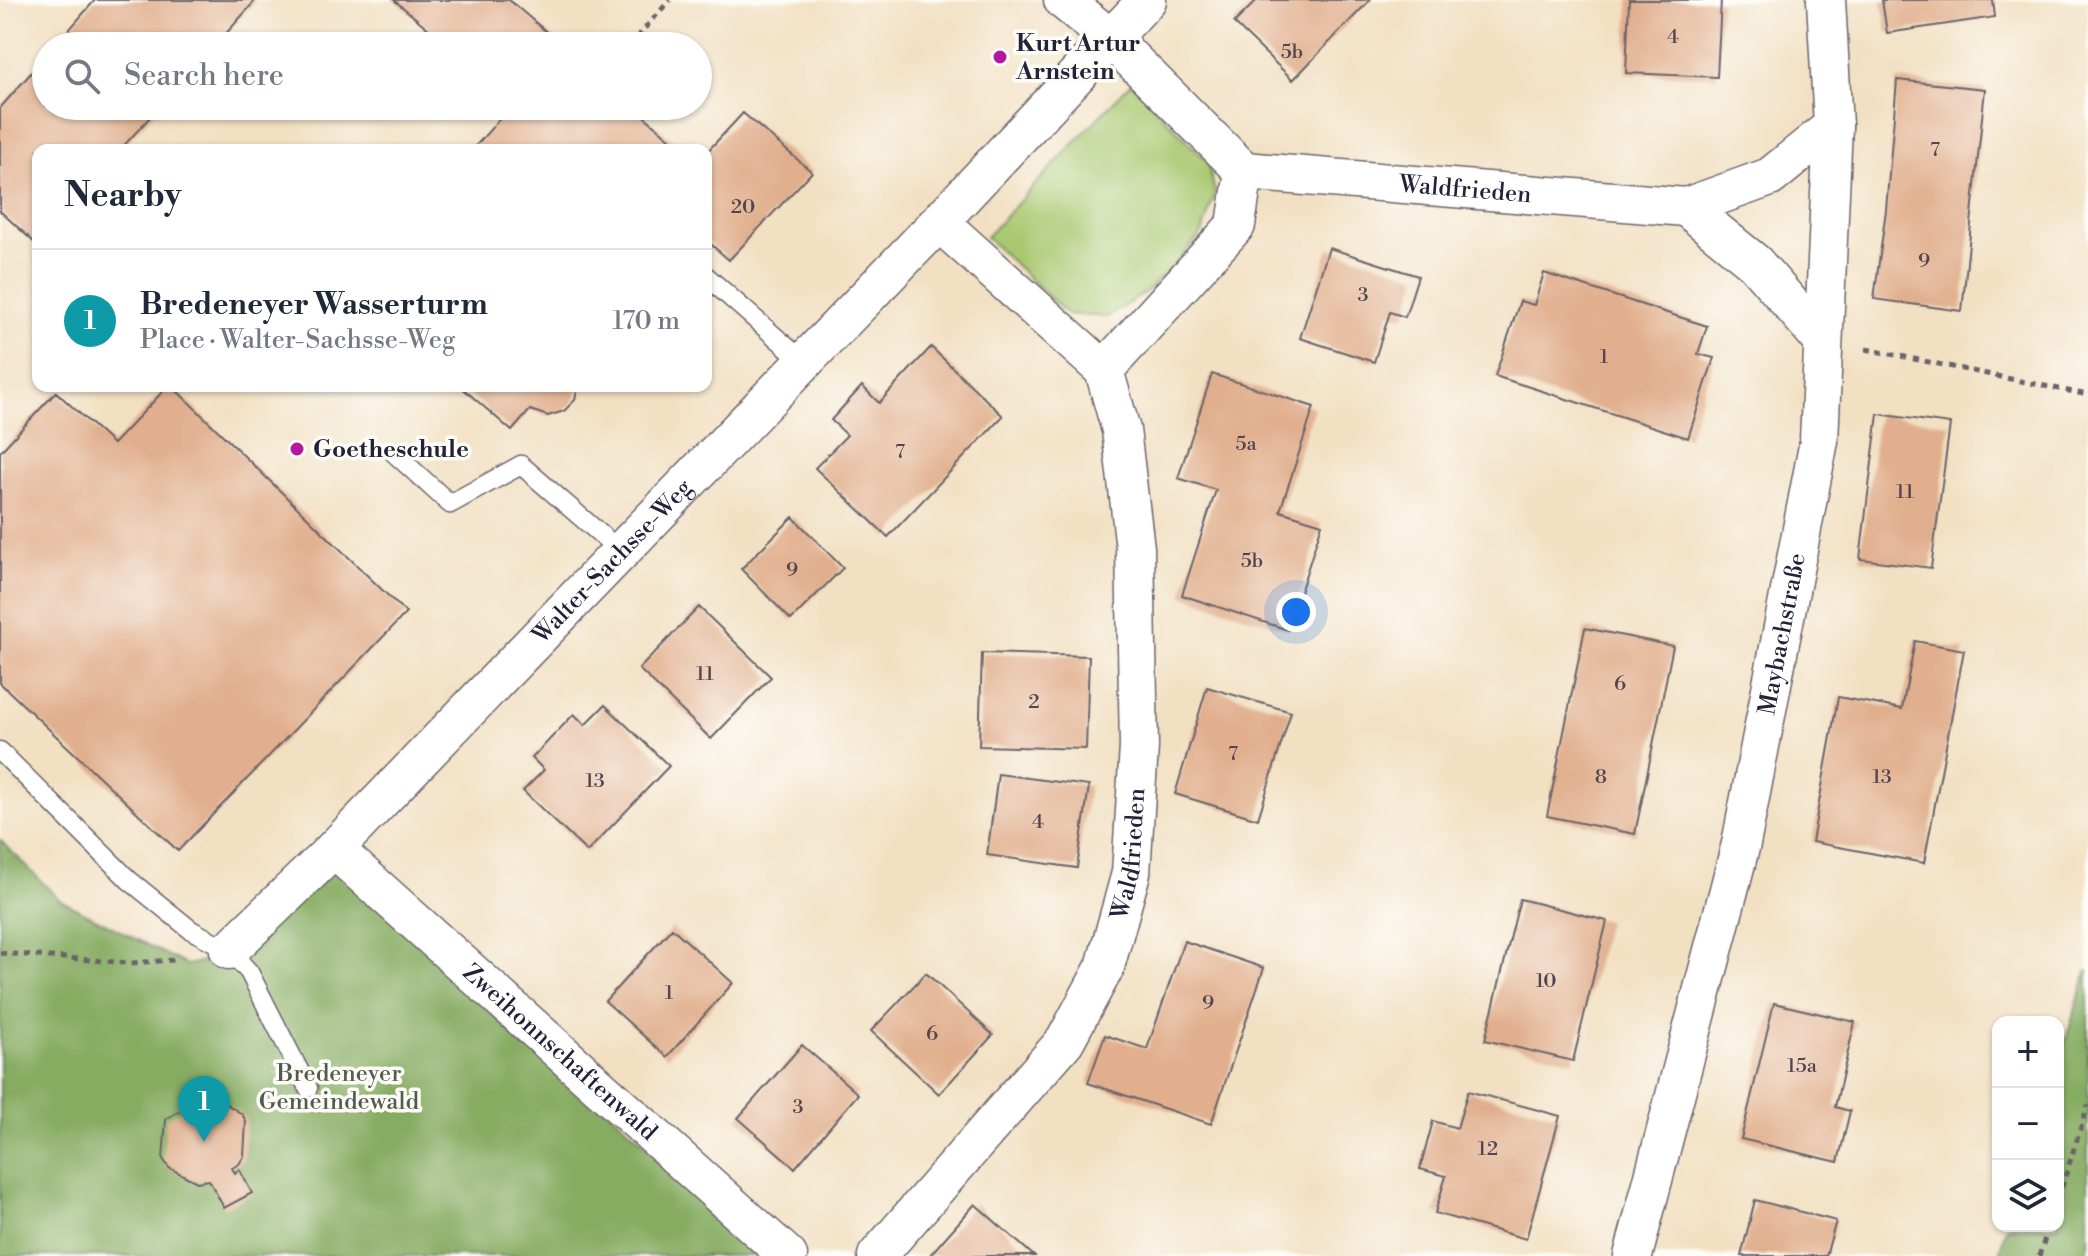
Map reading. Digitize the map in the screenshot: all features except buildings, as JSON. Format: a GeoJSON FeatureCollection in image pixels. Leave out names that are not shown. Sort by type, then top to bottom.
{"type":"FeatureCollection","features":[{"type":"Feature","properties":{"kind":"street"},"geometry":{"type":"LineString","coordinates":[[939,222],[1104,370],[1236,225],[1244,171],[1110,38],[1063,0]]}},
{"type":"Feature","properties":{"kind":"street","name":"Walter-Sachsse-Weg"},"geometry":{"type":"LineString","coordinates":[[229,950],[334,849],[621,552],[939,222],[1147,0]]}},
{"type":"Feature","properties":{"kind":"street","name":"Maybachstraße"},"geometry":{"type":"LineString","coordinates":[[1633,1256],[1741,844],[1819,441],[1833,126],[1826,0]]}},
{"type":"Feature","properties":{"kind":"street","name":"Waldfrieden"},"geometry":{"type":"LineString","coordinates":[[1244,171],[1686,207],[1770,177],[1833,126]]}},
{"type":"Feature","properties":{"kind":"street"},"geometry":{"type":"LineString","coordinates":[[1686,207],[1755,263],[1822,340]]}},
{"type":"Feature","properties":{"kind":"street","name":"Waldfrieden"},"geometry":{"type":"LineString","coordinates":[[877,1256],[1065,1041],[1105,967],[1131,873],[1139,747],[1135,548],[1121,430],[1104,370]]}},
{"type":"Feature","properties":{"kind":"street","name":"Zweihonnschaftenwald"},"geometry":{"type":"LineString","coordinates":[[334,849],[788,1256]]}},
{"type":"Feature","properties":{"kind":"lane"},"geometry":{"type":"LineString","coordinates":[[712,281],[804,362]]}},
{"type":"Feature","properties":{"kind":"lane"},"geometry":{"type":"LineString","coordinates":[[393,452],[450,504],[521,465],[621,552]]}},
{"type":"Feature","properties":{"kind":"lane"},"geometry":{"type":"LineString","coordinates":[[0,751],[129,880],[191,930],[229,950],[249,972],[308,1088]]}},
{"type":"Feature","properties":{"kind":"path"},"geometry":{"type":"LineString","coordinates":[[641,32],[670,0]]}},
{"type":"Feature","properties":{"kind":"path"},"geometry":{"type":"LineString","coordinates":[[1822,340],[2088,395]]}},
{"type":"Feature","properties":{"kind":"path"},"geometry":{"type":"LineString","coordinates":[[0,953],[130,963],[186,959],[229,950]]}},
{"type":"Feature","properties":{"kind":"path"},"geometry":{"type":"LineString","coordinates":[[2064,1180],[2088,1105]]}},
{"type":"Feature","properties":{"kind":"path"},"geometry":{"type":"LineString","coordinates":[[2039,1256],[2047,1232]]}},
{"type":"Feature","properties":{"kind":"green space"},"geometry":{"type":"Polygon","coordinates":[[[1131,83],[1208,162],[1215,193],[1202,233],[1147,291],[1108,317],[1067,314],[986,237],[1131,83]]]}},
{"type":"Feature","properties":{"kind":"green space","name":"Bredeneyer Gemeindewald"},"geometry":{"type":"Polygon","coordinates":[[[0,840],[60,900],[186,965],[231,955],[336,860],[767,1256],[0,1256],[0,840]]]}},
{"type":"Feature","properties":{"kind":"green space"},"geometry":{"type":"Polygon","coordinates":[[[2088,969],[2088,1256],[1998,1256],[2005,1232],[2064,1232],[2064,1045],[2088,969]]]}},
{"type":"Feature","properties":{"kind":"place","name":"Kurt Artur Arnstein"},"geometry":{"type":"Point","coordinates":[1000,57]}},
{"type":"Feature","properties":{"kind":"place","name":"Goetheschule"},"geometry":{"type":"Point","coordinates":[297,449]}},
{"type":"Feature","properties":{"kind":"place","name":"Bredeneyer Wasserturm"},"geometry":{"type":"Point","coordinates":[204,1142]}}]}
